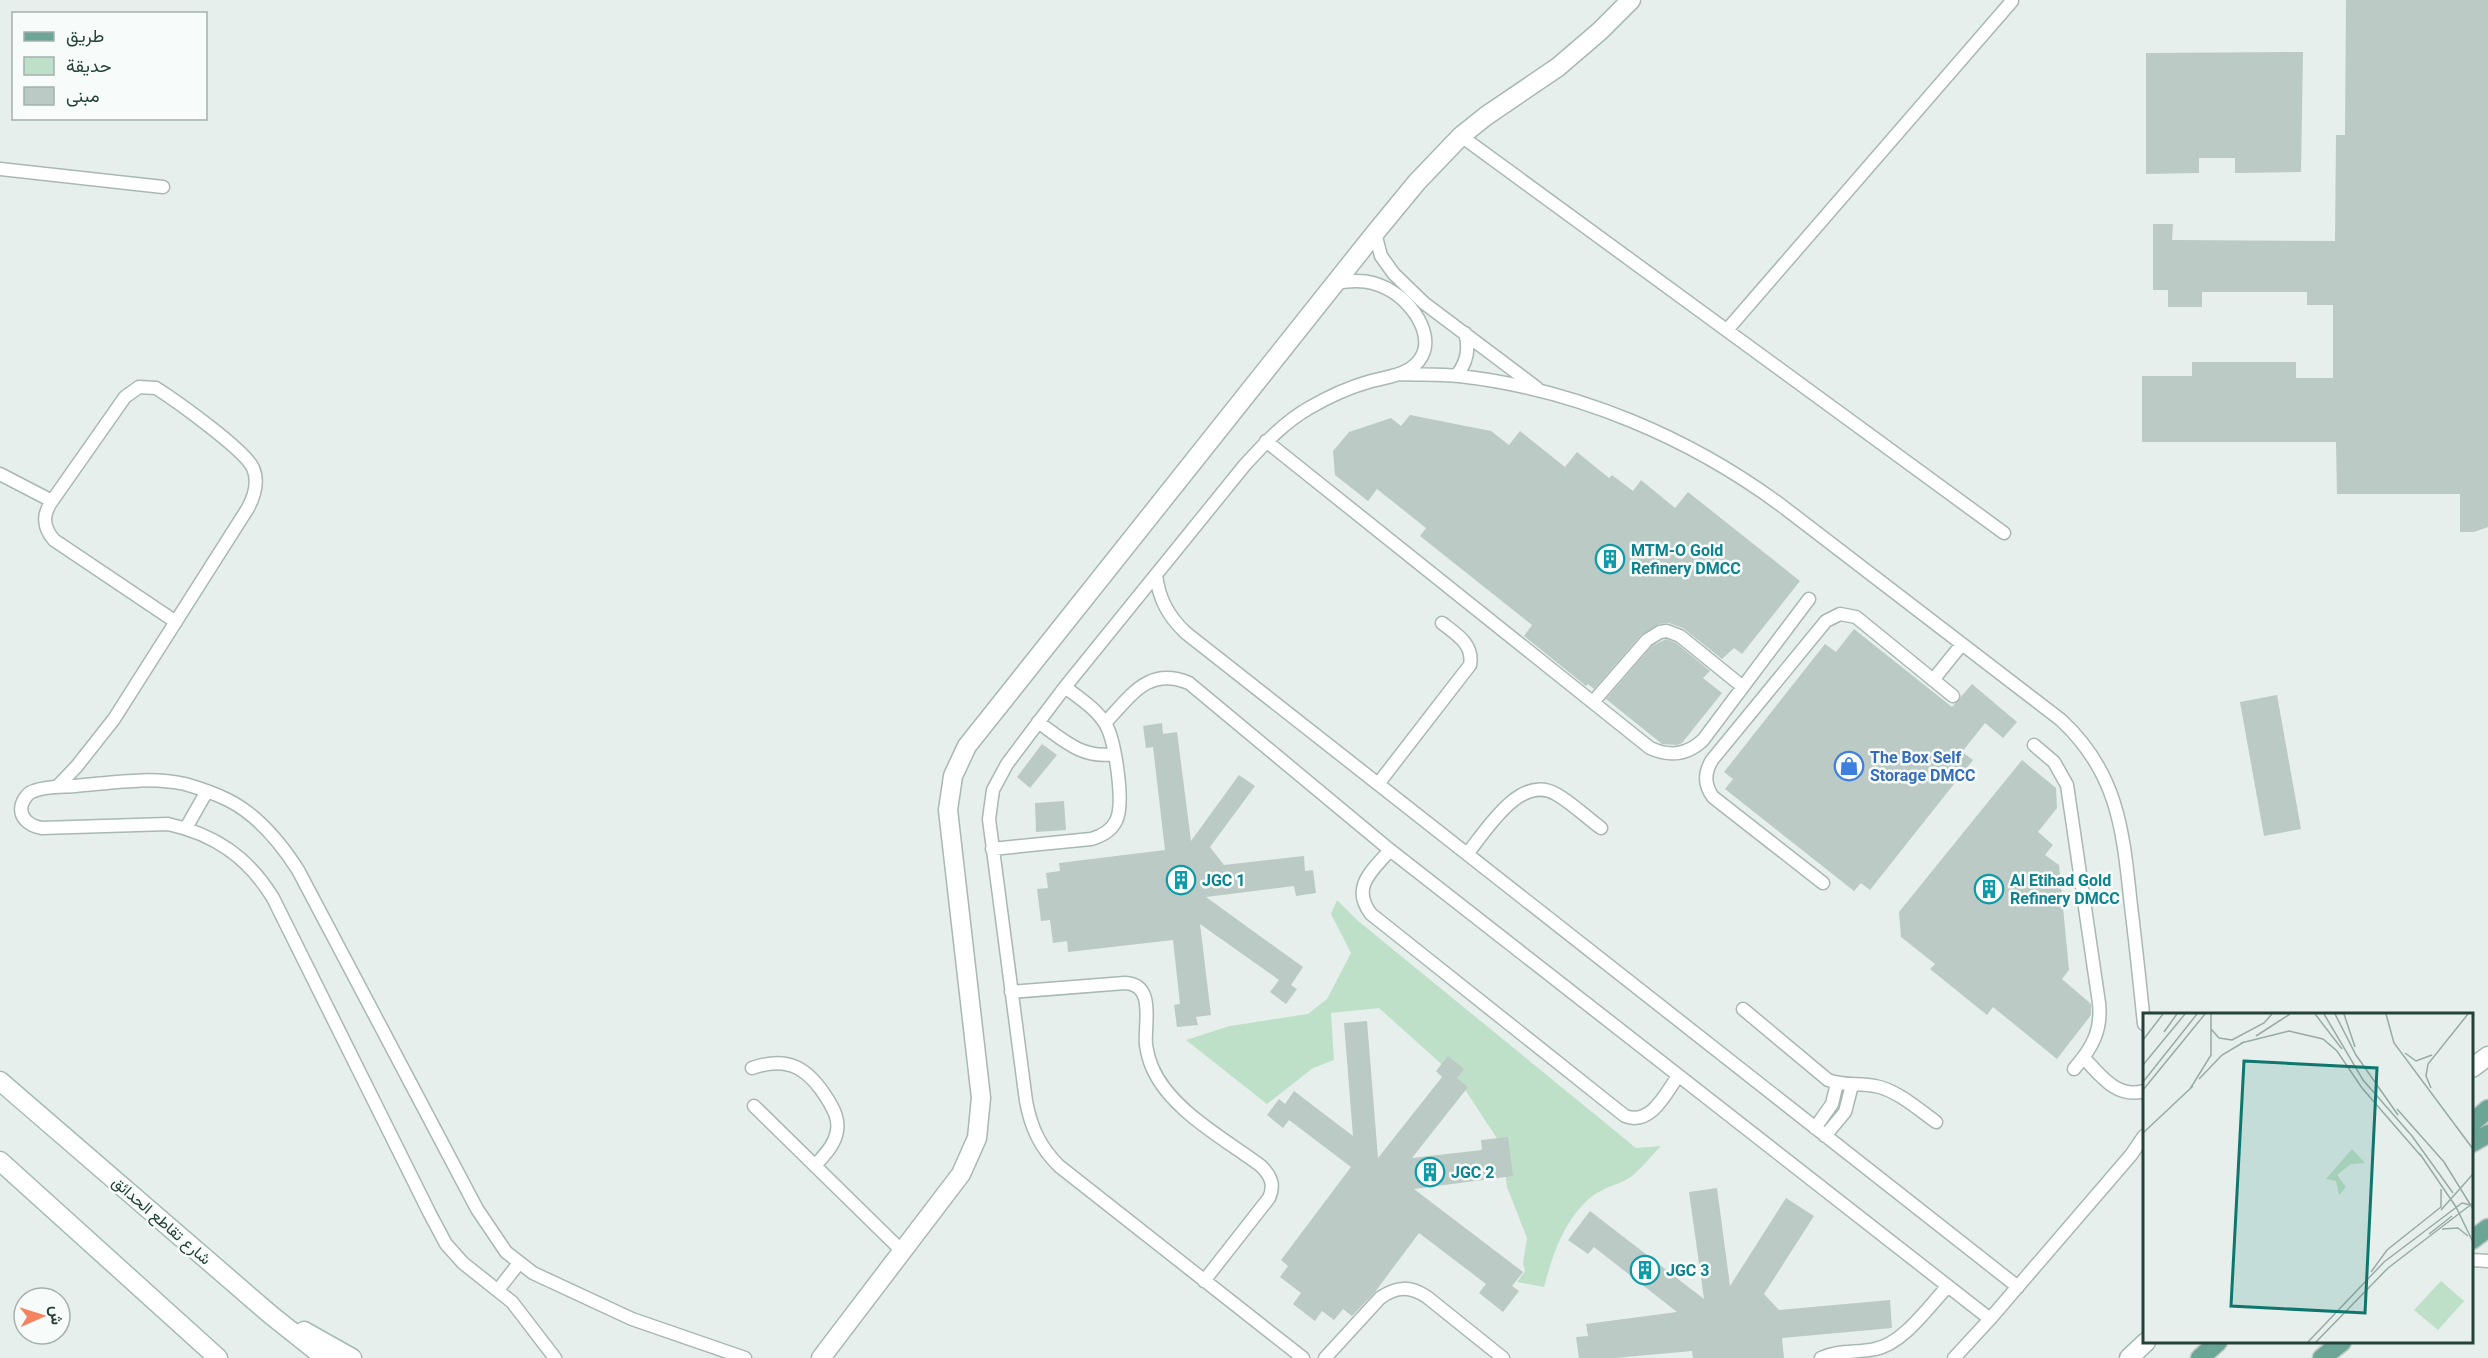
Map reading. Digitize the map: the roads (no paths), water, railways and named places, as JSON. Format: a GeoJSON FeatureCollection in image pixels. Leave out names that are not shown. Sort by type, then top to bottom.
{"type":"FeatureCollection","features":[{"type":"Feature","properties":{"kind":"main road"},"geometry":{"type":"LineString","coordinates":[[2473,1122],[2488,1109]]}},
{"type":"Feature","properties":{"kind":"main road"},"geometry":{"type":"LineString","coordinates":[[2473,1142],[2488,1134]]}},
{"type":"Feature","properties":{"kind":"main road"},"geometry":{"type":"LineString","coordinates":[[2473,1239],[2488,1228]]}},
{"type":"Feature","properties":{"kind":"main road"},"geometry":{"type":"LineString","coordinates":[[2200,1358],[2216,1343]]}},
{"type":"Feature","properties":{"kind":"main road"},"geometry":{"type":"LineString","coordinates":[[2322,1358],[2340,1343]]}},
{"type":"Feature","properties":{"kind":"street"},"geometry":{"type":"LineString","coordinates":[[821,1358],[961,1174],[977,1138],[981,1118],[980,1078],[948,810],[952,776],[967,746],[1417,182],[1461,136],[1558,67],[1600,31],[1631,0]]}},
{"type":"Feature","properties":{"kind":"street"},"geometry":{"type":"LineString","coordinates":[[2473,1067],[2488,1056]]}},
{"type":"Feature","properties":{"kind":"street","name":"شارع تقاطع الحدائق"},"geometry":{"type":"LineString","coordinates":[[0,1081],[271,1315],[326,1358]]}},
{"type":"Feature","properties":{"kind":"street"},"geometry":{"type":"LineString","coordinates":[[0,1161],[218,1358]]}},
{"type":"Feature","properties":{"kind":"street"},"geometry":{"type":"LineString","coordinates":[[271,1315],[319,1338],[352,1358]]}},
{"type":"Feature","properties":{"kind":"street"},"geometry":{"type":"LineString","coordinates":[[2129,1358],[2144,1343]]}},
{"type":"Feature","properties":{"kind":"lane"},"geometry":{"type":"LineString","coordinates":[[1727,330],[2013,1]]}},
{"type":"Feature","properties":{"kind":"lane"},"geometry":{"type":"LineString","coordinates":[[1461,136],[2004,532]]}},
{"type":"Feature","properties":{"kind":"lane"},"geometry":{"type":"LineString","coordinates":[[0,169],[163,187]]}},
{"type":"Feature","properties":{"kind":"lane"},"geometry":{"type":"LineString","coordinates":[[1303,1358],[1059,1166],[1040,1144],[1029,1116],[989,819],[993,790],[1007,764],[1065,687],[1266,441],[1281,427],[1307,409],[1336,393],[1398,374],[1415,365],[1424,348],[1424,329],[1409,297],[1381,256],[1375,233]]}},
{"type":"Feature","properties":{"kind":"lane"},"geometry":{"type":"LineString","coordinates":[[1336,284],[1351,280],[1366,280],[1409,297],[1465,333],[1543,393]]}},
{"type":"Feature","properties":{"kind":"lane"},"geometry":{"type":"LineString","coordinates":[[1456,376],[1466,360],[1465,333]]}},
{"type":"Feature","properties":{"kind":"lane"},"geometry":{"type":"LineString","coordinates":[[1398,374],[1456,376],[1514,385],[1631,421],[1715,461],[1755,485],[2076,734],[2090,751],[2106,778],[2117,808],[2122,829],[2144,1013]]}},
{"type":"Feature","properties":{"kind":"lane"},"geometry":{"type":"LineString","coordinates":[[57,787],[90,751],[114,719],[176,622],[254,499],[256,478],[248,459],[163,392],[147,386],[139,387],[125,397],[47,508],[45,525],[54,540],[176,622]]}},
{"type":"Feature","properties":{"kind":"lane"},"geometry":{"type":"LineString","coordinates":[[1266,441],[1650,748],[1669,754],[1679,754],[1696,747],[1703,740],[1809,599]]}},
{"type":"Feature","properties":{"kind":"lane"},"geometry":{"type":"LineString","coordinates":[[0,474],[52,501]]}},
{"type":"Feature","properties":{"kind":"lane"},"geometry":{"type":"LineString","coordinates":[[1156,575],[1167,612],[1186,633],[2018,1287]]}},
{"type":"Feature","properties":{"kind":"lane"},"geometry":{"type":"LineString","coordinates":[[1823,883],[1713,797],[1706,783],[1708,767],[1832,617],[1840,614],[1856,617],[1953,696]]}},
{"type":"Feature","properties":{"kind":"lane"},"geometry":{"type":"LineString","coordinates":[[1378,784],[1468,671],[1471,658],[1467,645],[1442,623]]}},
{"type":"Feature","properties":{"kind":"lane"},"geometry":{"type":"LineString","coordinates":[[1593,702],[1647,640],[1660,632],[1667,631],[1680,636],[1743,687]]}},
{"type":"Feature","properties":{"kind":"lane"},"geometry":{"type":"LineString","coordinates":[[1933,680],[1962,644]]}},
{"type":"Feature","properties":{"kind":"lane"},"geometry":{"type":"LineString","coordinates":[[1105,723],[1137,689],[1148,681],[1162,677],[1176,678],[1189,683],[1390,850],[1990,1319]]}},
{"type":"Feature","properties":{"kind":"lane"},"geometry":{"type":"LineString","coordinates":[[992,849],[1091,839],[1102,836],[1118,819],[1120,808],[1114,754],[1105,723],[1065,687]]}},
{"type":"Feature","properties":{"kind":"lane"},"geometry":{"type":"LineString","coordinates":[[1038,722],[1081,752],[1092,755],[1114,754]]}},
{"type":"Feature","properties":{"kind":"lane"},"geometry":{"type":"LineString","coordinates":[[2034,745],[2054,762],[2062,773],[2070,798],[2100,1018],[2098,1032],[2084,1058],[2074,1070]]}},
{"type":"Feature","properties":{"kind":"lane"},"geometry":{"type":"LineString","coordinates":[[555,1358],[524,1316],[498,1290],[463,1263],[446,1244],[273,898],[251,867],[229,848],[186,828],[148,823],[33,827],[22,813],[22,804],[26,796],[33,791],[57,787],[160,781],[184,784],[207,791],[251,814],[285,849],[477,1209],[496,1239],[519,1263],[547,1281],[597,1305],[745,1358]]}},
{"type":"Feature","properties":{"kind":"lane"},"geometry":{"type":"LineString","coordinates":[[1467,854],[1514,798],[1534,790],[1555,793],[1601,828]]}},
{"type":"Feature","properties":{"kind":"lane"},"geometry":{"type":"LineString","coordinates":[[186,828],[207,791]]}},
{"type":"Feature","properties":{"kind":"lane"},"geometry":{"type":"LineString","coordinates":[[1390,850],[1364,881],[1362,898],[1371,914],[1625,1116],[1637,1119],[1649,1114],[1678,1076]]}},
{"type":"Feature","properties":{"kind":"lane"},"geometry":{"type":"LineString","coordinates":[[1011,992],[1125,983],[1137,986],[1142,991],[1146,1003],[1146,1046],[1149,1058],[1163,1086],[1187,1112],[1261,1166],[1271,1177],[1272,1191],[1269,1198],[1204,1281]]}},
{"type":"Feature","properties":{"kind":"lane"},"geometry":{"type":"LineString","coordinates":[[1743,1009],[1828,1080],[1884,1088],[1936,1122]]}},
{"type":"Feature","properties":{"kind":"lane"},"geometry":{"type":"LineString","coordinates":[[2084,1058],[2108,1084],[2118,1090],[2130,1093],[2143,1091]]}},
{"type":"Feature","properties":{"kind":"lane"},"geometry":{"type":"LineString","coordinates":[[752,1068],[775,1062],[787,1064],[804,1071],[818,1082],[835,1111],[837,1132],[834,1142],[815,1166]]}},
{"type":"Feature","properties":{"kind":"lane"},"geometry":{"type":"LineString","coordinates":[[1820,1132],[1832,1104],[1837,1083]]}},
{"type":"Feature","properties":{"kind":"lane"},"geometry":{"type":"LineString","coordinates":[[1820,1132],[1845,1112],[1852,1085]]}},
{"type":"Feature","properties":{"kind":"lane"},"geometry":{"type":"LineString","coordinates":[[754,1106],[903,1252]]}},
{"type":"Feature","properties":{"kind":"lane"},"geometry":{"type":"LineString","coordinates":[[1954,1358],[2018,1287],[2143,1139]]}},
{"type":"Feature","properties":{"kind":"lane"},"geometry":{"type":"LineString","coordinates":[[498,1290],[519,1263]]}},
{"type":"Feature","properties":{"kind":"lane"},"geometry":{"type":"LineString","coordinates":[[1821,1358],[1830,1354],[1886,1346],[1903,1334],[1948,1286]]}},
{"type":"Feature","properties":{"kind":"lane"},"geometry":{"type":"LineString","coordinates":[[1325,1358],[1380,1298],[1391,1290],[1404,1287],[1417,1290],[1428,1297],[1503,1358]]}},
{"type":"Feature","properties":{"kind":"place","name":"MTM-O Gold Refinery DMCC"},"geometry":{"type":"Point","coordinates":[1610,559]}},
{"type":"Feature","properties":{"kind":"place","name":"The Box Self Storage DMCC"},"geometry":{"type":"Point","coordinates":[1849,766]}},
{"type":"Feature","properties":{"kind":"place","name":"JGC 1"},"geometry":{"type":"Point","coordinates":[1181,880]}},
{"type":"Feature","properties":{"kind":"place","name":"Al Etihad Gold Refinery DMCC"},"geometry":{"type":"Point","coordinates":[1989,889]}},
{"type":"Feature","properties":{"kind":"place","name":"JGC 2"},"geometry":{"type":"Point","coordinates":[1430,1172]}},
{"type":"Feature","properties":{"kind":"place","name":"JGC 3"},"geometry":{"type":"Point","coordinates":[1645,1270]}}]}
